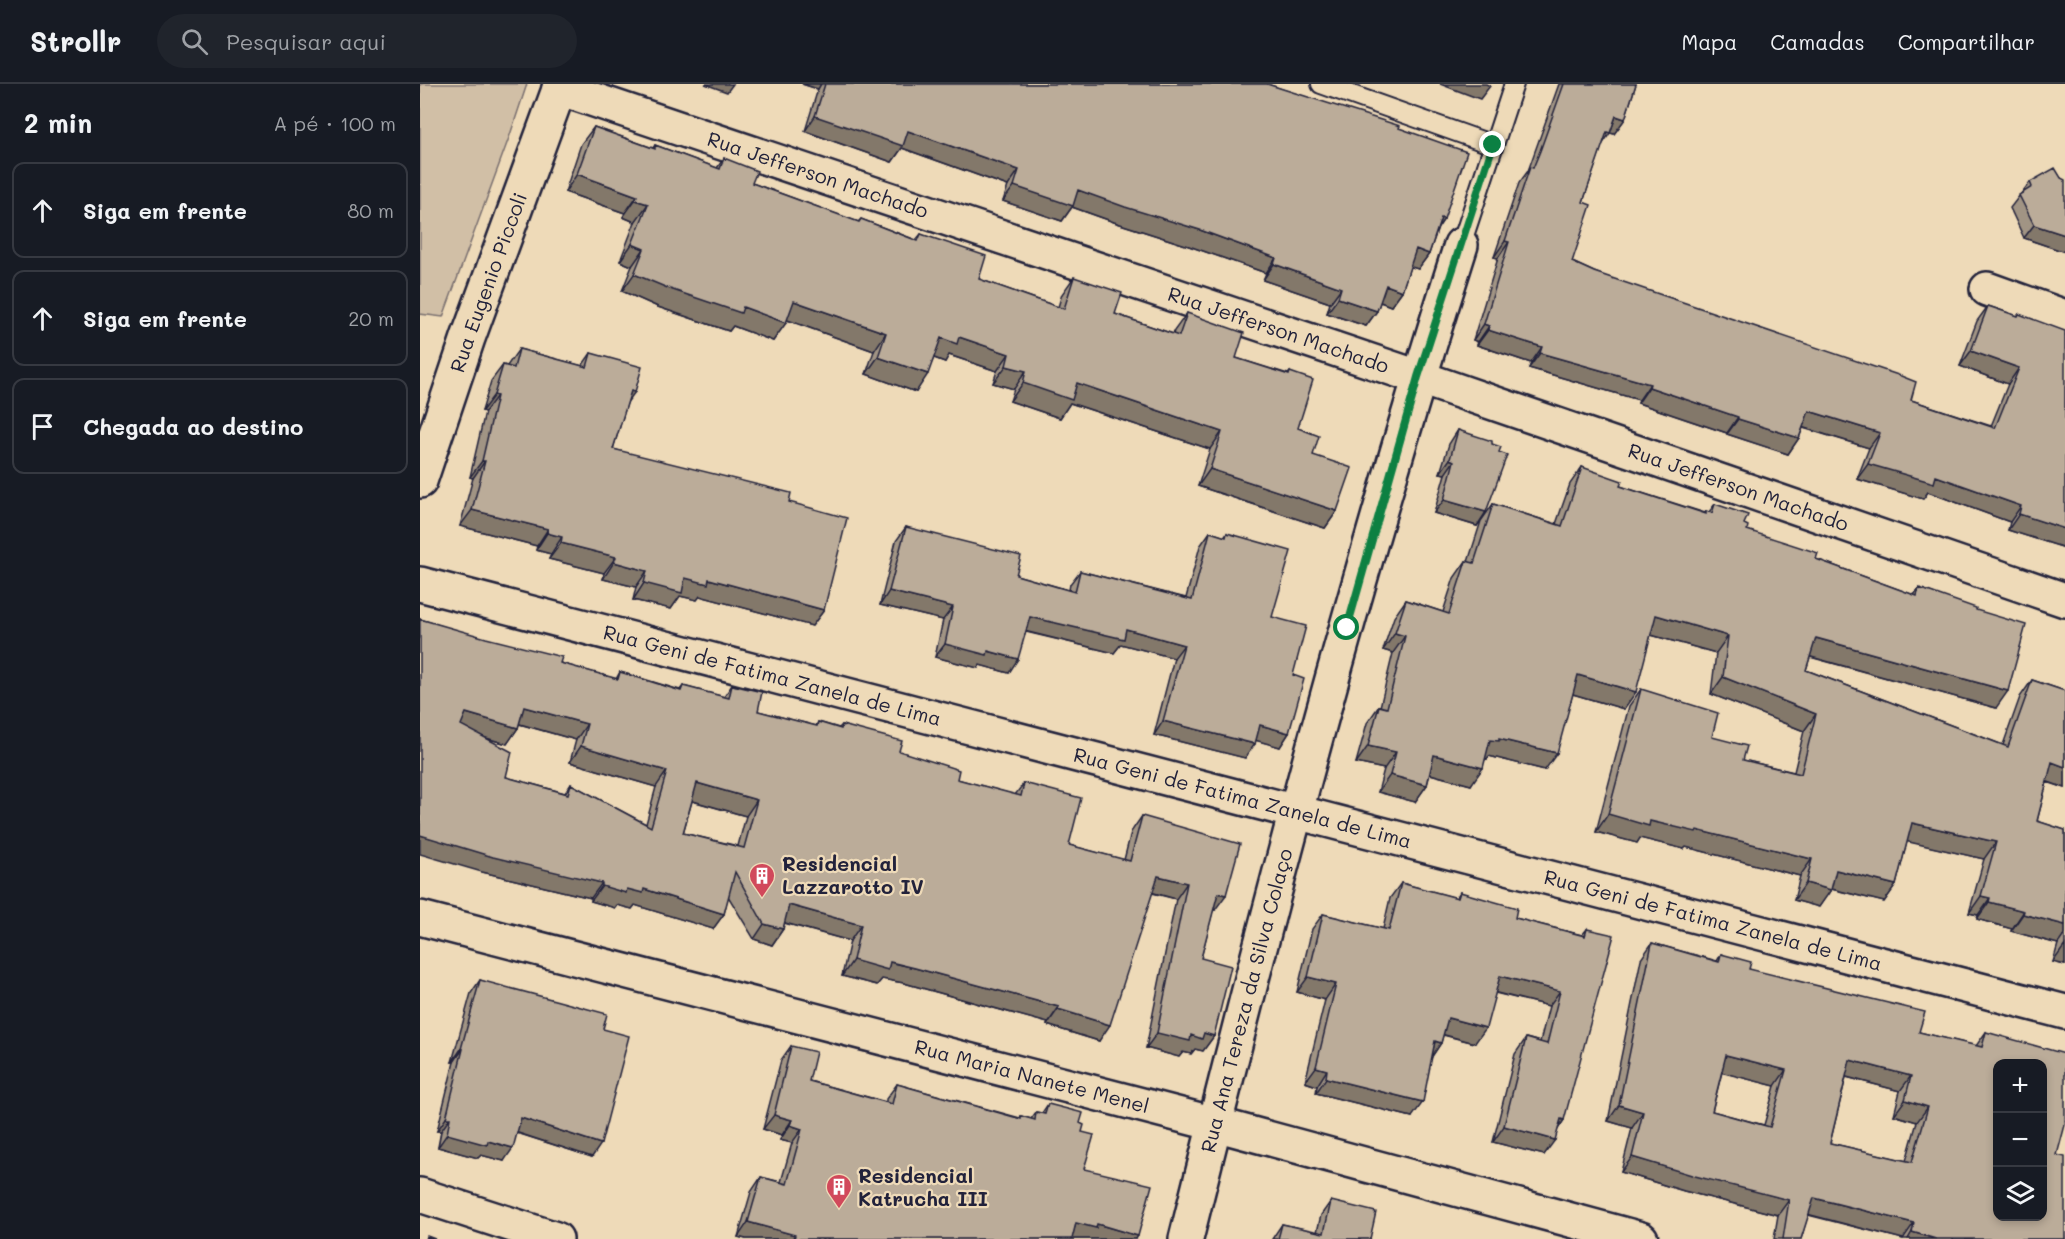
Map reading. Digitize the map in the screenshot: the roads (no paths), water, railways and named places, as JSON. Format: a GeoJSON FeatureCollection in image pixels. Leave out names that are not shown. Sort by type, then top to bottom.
{"type":"FeatureCollection","features":[{"type":"Feature","properties":{"kind":"street","name":"Rua Jefferson Machado"},"geometry":{"type":"LineString","coordinates":[[560,86],[1418,377],[2065,600]]}},
{"type":"Feature","properties":{"kind":"street","name":"Rua Eugenio Piccoli"},"geometry":{"type":"LineString","coordinates":[[420,481],[468,338],[560,86]]}},
{"type":"Feature","properties":{"kind":"street","name":"Rua Ana Tereza da Silva Colaço"},"geometry":{"type":"LineString","coordinates":[[1186,1239],[1366,559],[1418,377],[1461,245]]}},
{"type":"Feature","properties":{"kind":"street"},"geometry":{"type":"LineString","coordinates":[[1987,289],[2065,317]]}},
{"type":"Feature","properties":{"kind":"street","name":"Rua Geni de Fatima Zanela de Lima"},"geometry":{"type":"LineString","coordinates":[[420,584],[2065,1012]]}},
{"type":"Feature","properties":{"kind":"street","name":"Rua Maria Nanete Menel"},"geometry":{"type":"LineString","coordinates":[[420,918],[1215,1124],[1641,1239]]}},
{"type":"Feature","properties":{"kind":"street"},"geometry":{"type":"LineString","coordinates":[[420,1195],[556,1239]]}},
{"type":"Feature","properties":{"kind":"lane"},"geometry":{"type":"LineString","coordinates":[[1322,84],[1493,145]]}},
{"type":"Feature","properties":{"kind":"lane"},"geometry":{"type":"LineString","coordinates":[[1461,245],[1514,84]]}},
{"type":"Feature","properties":{"kind":"place","name":"Residencial Lazzarotto IV"},"geometry":{"type":"Point","coordinates":[762,899]}},
{"type":"Feature","properties":{"kind":"place","name":"Residencial Katrucha III"},"geometry":{"type":"Point","coordinates":[839,1210]}}]}
